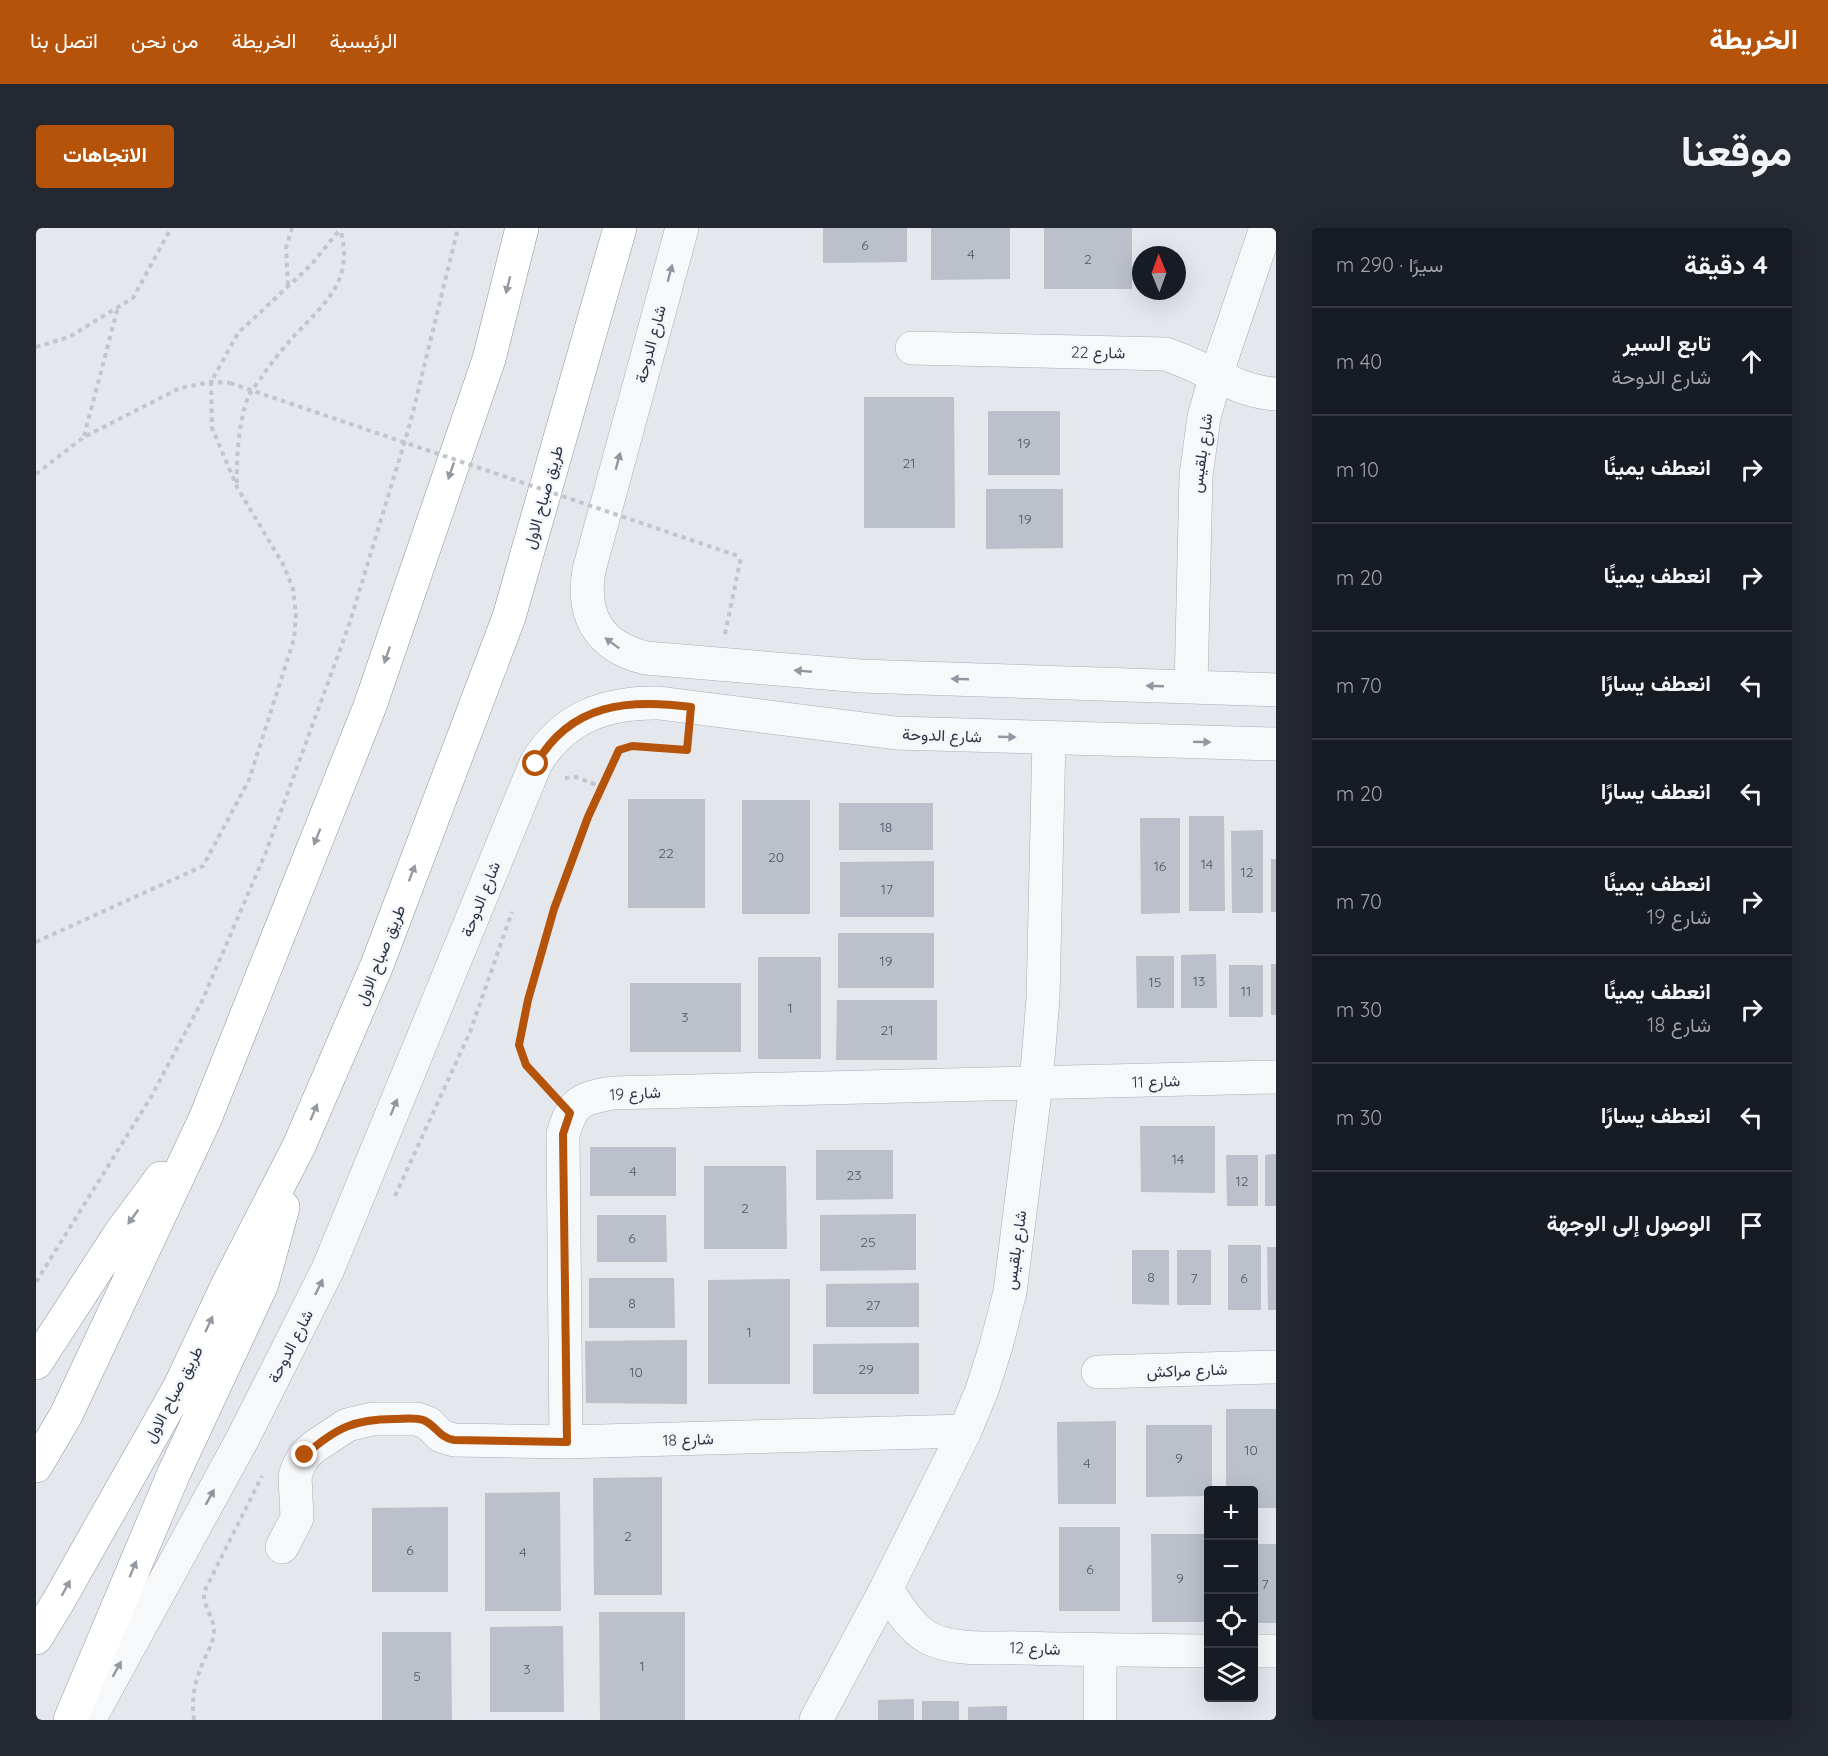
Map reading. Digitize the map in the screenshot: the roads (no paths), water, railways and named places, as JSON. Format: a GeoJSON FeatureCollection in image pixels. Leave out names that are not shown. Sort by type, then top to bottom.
{"type":"FeatureCollection","features":[{"type":"Feature","properties":{"kind":"highway"},"geometry":{"type":"LineString","coordinates":[[36,1466],[66,1415],[205,1119],[370,706],[489,358],[522,228]]}},
{"type":"Feature","properties":{"kind":"highway","name":"طريق صباح الاول"},"geometry":{"type":"LineString","coordinates":[[36,1638],[180,1386],[227,1286],[299,1146],[377,965],[508,617],[620,228]]}},
{"type":"Feature","properties":{"kind":"highway"},"geometry":{"type":"LineString","coordinates":[[36,1363],[121,1232],[205,1119]]}},
{"type":"Feature","properties":{"kind":"highway"},"geometry":{"type":"LineString","coordinates":[[70,1720],[174,1473],[262,1284],[299,1146]]}},
{"type":"Feature","properties":{"kind":"street","name":"شارع الدوحة"},"geometry":{"type":"LineString","coordinates":[[682,228],[589,570],[586,596],[591,614],[608,641],[629,654],[646,658],[861,676],[1276,690]]}},
{"type":"Feature","properties":{"kind":"street","name":"شارع بلقيس"},"geometry":{"type":"LineString","coordinates":[[1191,687],[1196,476],[1204,417],[1266,228]]}},
{"type":"Feature","properties":{"kind":"street","name":"شارع 22"},"geometry":{"type":"LineString","coordinates":[[912,348],[1165,354],[1192,363],[1248,388],[1276,394]]}},
{"type":"Feature","properties":{"kind":"street"},"geometry":{"type":"LineString","coordinates":[[844,726],[834,715],[831,701],[836,687],[847,678],[861,676]]}},
{"type":"Feature","properties":{"kind":"street","name":"شارع الدوحة"},"geometry":{"type":"LineString","coordinates":[[89,1720],[242,1440],[328,1269],[536,764],[545,748],[569,725],[601,710],[644,703],[896,733],[1276,744]]}},
{"type":"Feature","properties":{"kind":"street","name":"شارع بلقيس"},"geometry":{"type":"LineString","coordinates":[[816,1720],[886,1589],[965,1431],[993,1357],[1010,1292],[1036,1084],[1044,999],[1049,738]]}},
{"type":"Feature","properties":{"kind":"street","name":"شارع 11"},"geometry":{"type":"LineString","coordinates":[[1036,1084],[1276,1077]]}},
{"type":"Feature","properties":{"kind":"street","name":"شارع 19"},"geometry":{"type":"LineString","coordinates":[[567,1442],[563,1134],[570,1113],[586,1098],[612,1093],[1036,1084]]}},
{"type":"Feature","properties":{"kind":"street","name":"شارع مراكش"},"geometry":{"type":"LineString","coordinates":[[1098,1372],[1276,1367]]}},
{"type":"Feature","properties":{"kind":"street","name":"شارع 18"},"geometry":{"type":"LineString","coordinates":[[282,1547],[297,1518],[295,1476],[298,1465],[305,1455],[347,1425],[372,1419],[417,1419],[428,1423],[441,1436],[454,1440],[567,1442],[965,1431]]}},
{"type":"Feature","properties":{"kind":"street","name":"شارع 12"},"geometry":{"type":"LineString","coordinates":[[886,1589],[907,1620],[929,1637],[944,1643],[963,1646],[1204,1651]]}},
{"type":"Feature","properties":{"kind":"street"},"geometry":{"type":"LineString","coordinates":[[1100,1650],[1101,1720]]}},
{"type":"Feature","properties":{"kind":"street"},"geometry":{"type":"LineString","coordinates":[[1258,1651],[1276,1651]]}}]}
